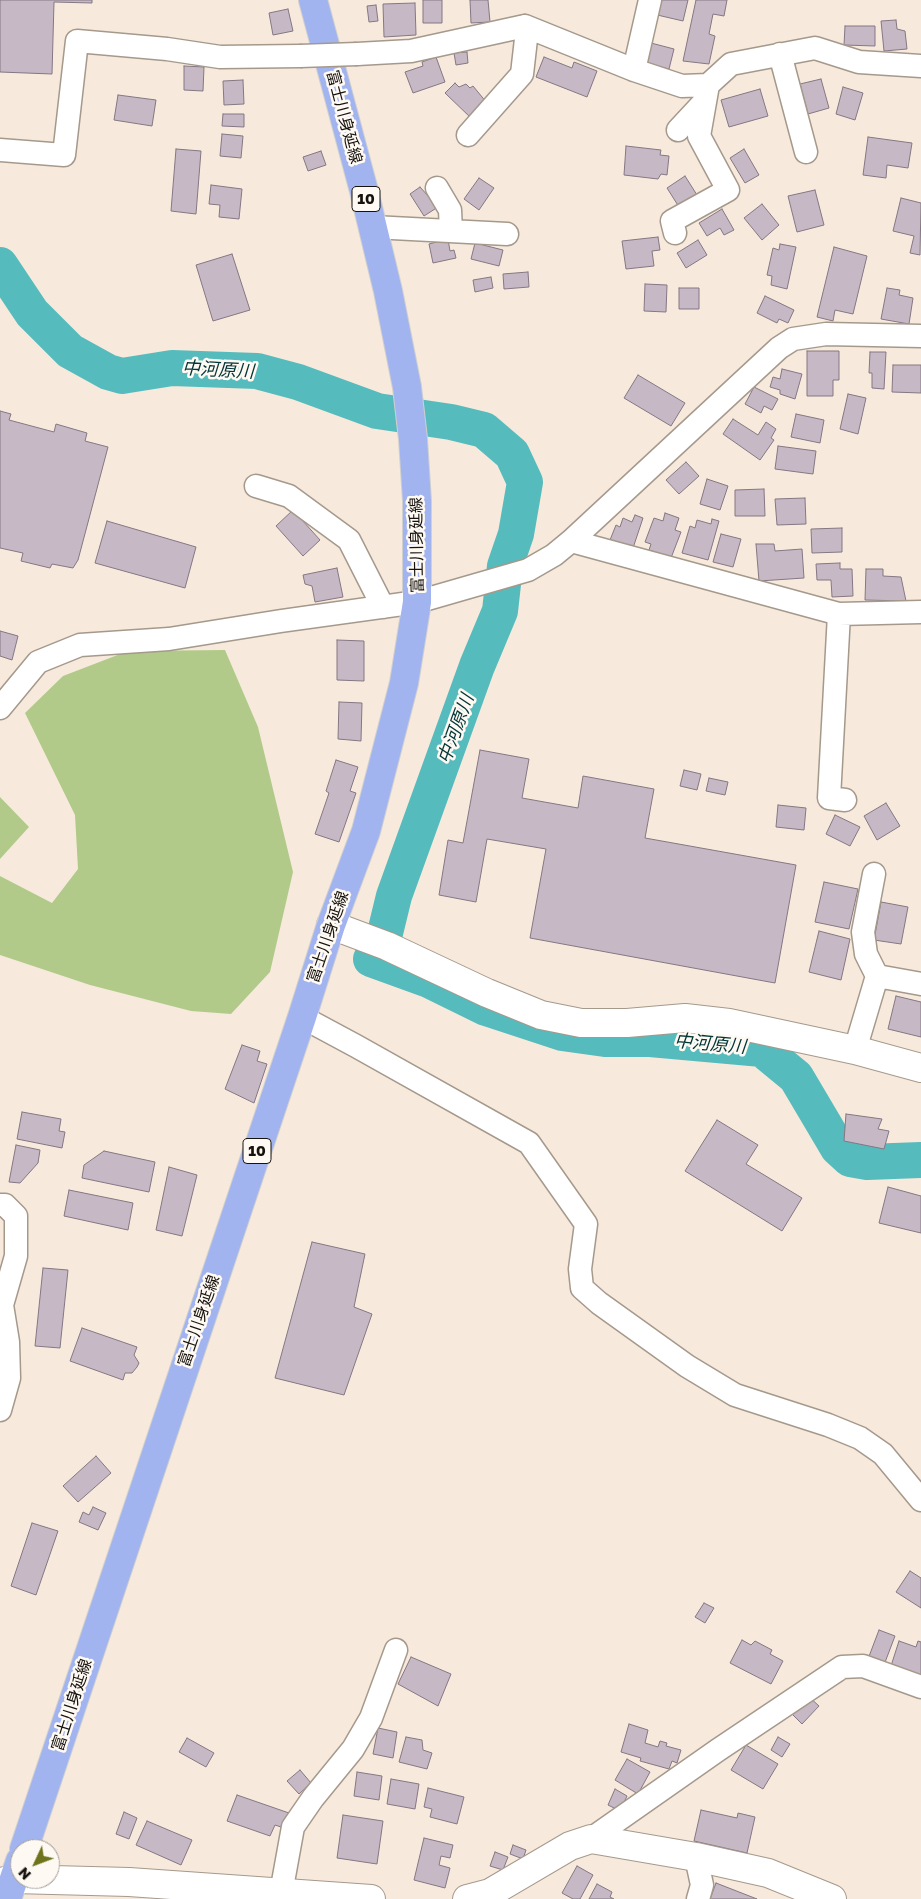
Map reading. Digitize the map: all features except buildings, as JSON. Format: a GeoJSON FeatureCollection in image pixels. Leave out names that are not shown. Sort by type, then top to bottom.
{"type":"FeatureCollection","features":[{"type":"Feature","properties":{"kind":"main road","name":"富士川身延線"},"geometry":{"type":"LineString","coordinates":[[27,1839],[341,928],[404,683],[417,602],[417,501],[409,401],[388,291],[373,227],[313,0]]}},
{"type":"Feature","properties":{"kind":"street"},"geometry":{"type":"LineString","coordinates":[[634,70],[650,0]]}},
{"type":"Feature","properties":{"kind":"street"},"geometry":{"type":"LineString","coordinates":[[468,135],[522,74],[526,39],[525,26]]}},
{"type":"Feature","properties":{"kind":"street"},"geometry":{"type":"LineString","coordinates":[[0,150],[64,155],[77,41],[220,57],[300,56],[411,51],[525,26],[634,70],[706,93]]}},
{"type":"Feature","properties":{"kind":"street"},"geometry":{"type":"LineString","coordinates":[[678,130],[731,64],[815,48],[859,62],[921,66]]}},
{"type":"Feature","properties":{"kind":"street"},"geometry":{"type":"LineString","coordinates":[[780,54],[806,152]]}},
{"type":"Feature","properties":{"kind":"street"},"geometry":{"type":"LineString","coordinates":[[675,233],[672,221],[728,190],[699,136],[706,93]]}},
{"type":"Feature","properties":{"kind":"street"},"geometry":{"type":"LineString","coordinates":[[437,188],[450,210],[450,232]]}},
{"type":"Feature","properties":{"kind":"street"},"geometry":{"type":"LineString","coordinates":[[373,227],[507,234]]}},
{"type":"Feature","properties":{"kind":"street"},"geometry":{"type":"LineString","coordinates":[[0,708],[38,662],[80,646],[169,640],[417,602],[528,570],[554,555],[571,541],[779,348],[794,339],[826,334],[921,336]]}},
{"type":"Feature","properties":{"kind":"street"},"geometry":{"type":"LineString","coordinates":[[256,486],[289,496],[349,540],[383,607]]}},
{"type":"Feature","properties":{"kind":"street"},"geometry":{"type":"LineString","coordinates":[[571,541],[839,614],[921,612]]}},
{"type":"Feature","properties":{"kind":"street"},"geometry":{"type":"LineString","coordinates":[[839,614],[829,798],[845,800]]}},
{"type":"Feature","properties":{"kind":"street"},"geometry":{"type":"LineString","coordinates":[[855,1050],[877,976],[866,954],[863,932],[874,874]]}},
{"type":"Feature","properties":{"kind":"street"},"geometry":{"type":"LineString","coordinates":[[341,928],[387,946],[487,994],[542,1015],[581,1023],[627,1023],[686,1018],[729,1023],[855,1050],[921,1068]]}},
{"type":"Feature","properties":{"kind":"street"},"geometry":{"type":"LineString","coordinates":[[877,976],[921,984]]}},
{"type":"Feature","properties":{"kind":"street"},"geometry":{"type":"LineString","coordinates":[[310,1022],[529,1144],[586,1224],[580,1269],[582,1288],[599,1303],[688,1366],[735,1394],[828,1425],[860,1438],[883,1454],[921,1500]]}},
{"type":"Feature","properties":{"kind":"street"},"geometry":{"type":"LineString","coordinates":[[0,1205],[5,1205],[16,1216],[16,1256],[2,1305],[8,1342],[9,1378],[0,1410]]}},
{"type":"Feature","properties":{"kind":"street"},"geometry":{"type":"LineString","coordinates":[[281,1893],[293,1827],[313,1798],[353,1749],[371,1718],[396,1650]]}},
{"type":"Feature","properties":{"kind":"street"},"geometry":{"type":"LineString","coordinates":[[467,1899],[490,1893],[570,1846],[591,1839],[842,1667],[863,1666],[921,1687]]}},
{"type":"Feature","properties":{"kind":"street"},"geometry":{"type":"LineString","coordinates":[[591,1839],[696,1857],[768,1873],[832,1899]]}},
{"type":"Feature","properties":{"kind":"street"},"geometry":{"type":"LineString","coordinates":[[696,1857],[702,1885],[698,1899]]}},
{"type":"Feature","properties":{"kind":"street"},"geometry":{"type":"LineString","coordinates":[[60,1887],[84,1890],[281,1893],[371,1899]]}},
{"type":"Feature","properties":{"kind":"green space"},"geometry":{"type":"Polygon","coordinates":[[[225,650],[258,727],[293,872],[270,972],[231,1014],[191,1011],[90,985],[0,955],[0,876],[52,903],[78,869],[75,815],[25,713],[63,676],[128,651],[225,650]]]}},
{"type":"Feature","properties":{"kind":"green space"},"geometry":{"type":"Polygon","coordinates":[[[0,797],[29,827],[0,859],[0,797]]]}},
{"type":"Feature","properties":{"kind":"waterway","name":"中河原川"},"geometry":{"type":"LineString","coordinates":[[0,265],[32,313],[70,351],[108,372],[122,376],[172,368],[257,371],[298,382],[377,411],[451,422],[484,430],[512,454],[525,482],[516,534],[505,566],[500,611],[477,666],[394,896],[385,933],[371,959],[429,980],[486,1008],[562,1033],[605,1039],[650,1039],[762,1049],[796,1077],[838,1148],[850,1159],[867,1162],[921,1160]]}}]}
